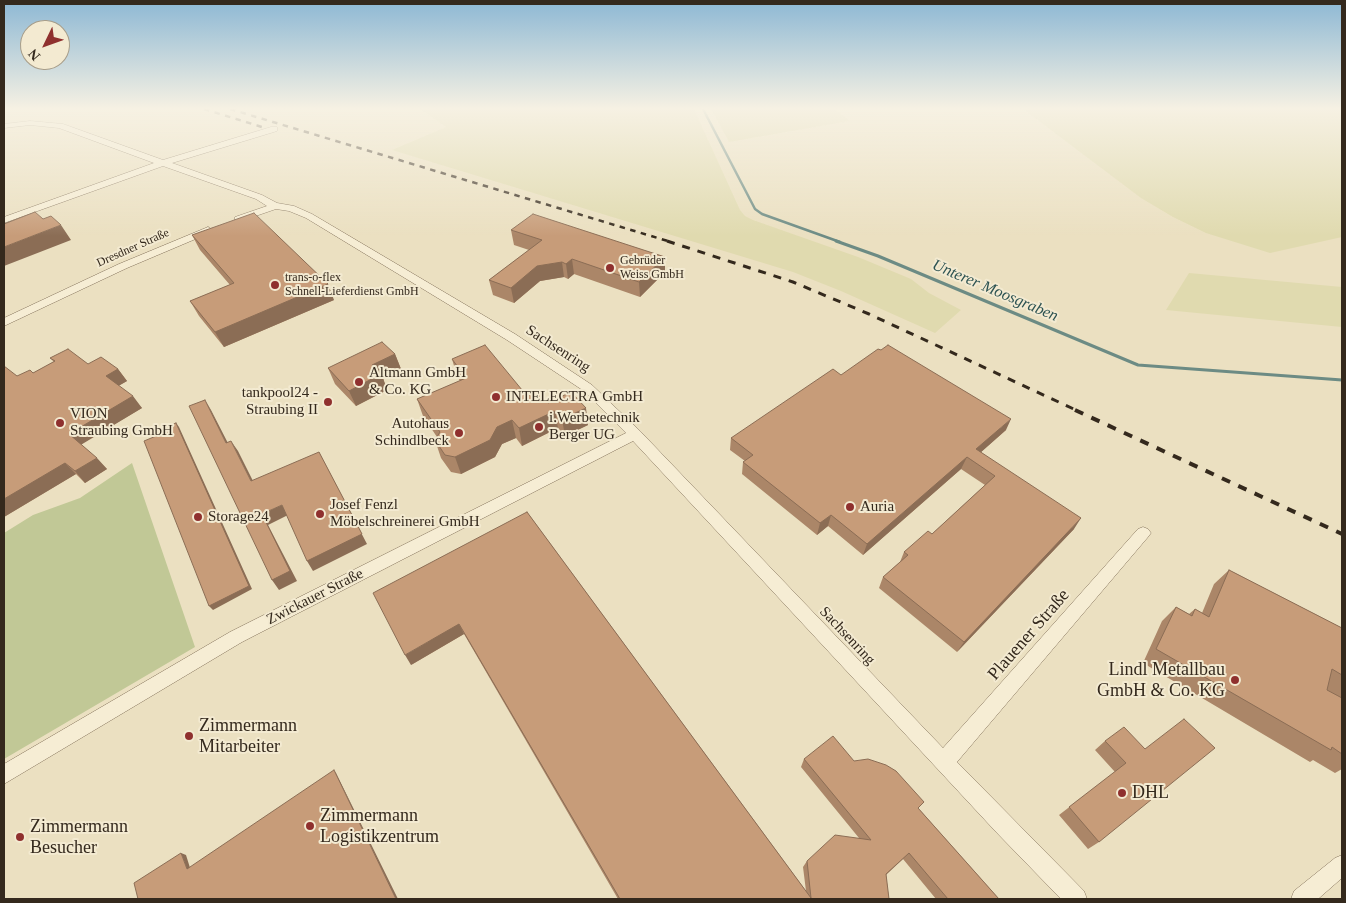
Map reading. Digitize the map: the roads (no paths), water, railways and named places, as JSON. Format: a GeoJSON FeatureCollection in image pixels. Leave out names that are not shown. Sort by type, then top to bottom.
{"type":"FeatureCollection","features":[{"type":"Feature","properties":{"kind":"street","name":"Sachsenring"},"geometry":{"type":"LineString","coordinates":[[133,151],[259,197],[275,206],[291,208],[309,216],[542,357],[588,388],[635,434],[944,762],[1076,899]]}},
{"type":"Feature","properties":{"kind":"street"},"geometry":{"type":"LineString","coordinates":[[4,220],[165,162],[201,151]]}},
{"type":"Feature","properties":{"kind":"street","name":"Dresdner Straße"},"geometry":{"type":"LineString","coordinates":[[4,322],[123,266],[220,226],[275,206]]}},
{"type":"Feature","properties":{"kind":"street","name":"Zwickauer Straße"},"geometry":{"type":"LineString","coordinates":[[4,776],[236,637],[635,434]]}},
{"type":"Feature","properties":{"kind":"street","name":"Plauener Straße"},"geometry":{"type":"LineString","coordinates":[[944,762],[1143,533]]}},
{"type":"Feature","properties":{"kind":"street"},"geometry":{"type":"LineString","coordinates":[[1302,899],[1342,865]]}},
{"type":"Feature","properties":{"kind":"waterway","name":"Unterer Moosgraben"},"geometry":{"type":"LineString","coordinates":[[725,151],[755,209],[762,214],[840,242]]}},
{"type":"Feature","properties":{"kind":"waterway","name":"Unterer Moosgraben"},"geometry":{"type":"LineString","coordinates":[[836,241],[878,256],[1138,365],[1342,380]]}},
{"type":"Feature","properties":{"kind":"railway"},"geometry":{"type":"LineString","coordinates":[[370,151],[671,242]]}},
{"type":"Feature","properties":{"kind":"railway"},"geometry":{"type":"LineString","coordinates":[[667,241],[793,282],[869,314],[1078,411]]}},
{"type":"Feature","properties":{"kind":"railway"},"geometry":{"type":"LineString","coordinates":[[1075,410],[1342,534]]}},
{"type":"Feature","properties":{"kind":"place","name":"Gebrüder Weiss GmbH"},"geometry":{"type":"Point","coordinates":[610,268]}},
{"type":"Feature","properties":{"kind":"place","name":"trans-o-flex Schnell-Lieferdienst GmbH"},"geometry":{"type":"Point","coordinates":[275,285]}},
{"type":"Feature","properties":{"kind":"place","name":"Altmann GmbH & Co. KG"},"geometry":{"type":"Point","coordinates":[359,382]}},
{"type":"Feature","properties":{"kind":"place","name":"INTELECTRA GmbH"},"geometry":{"type":"Point","coordinates":[496,397]}},
{"type":"Feature","properties":{"kind":"place","name":"tankpool24 - Straubing II"},"geometry":{"type":"Point","coordinates":[328,402]}},
{"type":"Feature","properties":{"kind":"place","name":"VION Straubing GmbH"},"geometry":{"type":"Point","coordinates":[60,423]}},
{"type":"Feature","properties":{"kind":"place","name":"i.Werbetechnik Berger UG"},"geometry":{"type":"Point","coordinates":[539,427]}},
{"type":"Feature","properties":{"kind":"place","name":"Autohaus Schindlbeck"},"geometry":{"type":"Point","coordinates":[459,433]}},
{"type":"Feature","properties":{"kind":"place","name":"Auria"},"geometry":{"type":"Point","coordinates":[850,507]}},
{"type":"Feature","properties":{"kind":"place","name":"Josef Fenzl Möbelschreinerei GmbH"},"geometry":{"type":"Point","coordinates":[320,514]}},
{"type":"Feature","properties":{"kind":"place","name":"Storage24"},"geometry":{"type":"Point","coordinates":[198,517]}},
{"type":"Feature","properties":{"kind":"place","name":"Lindl Metallbau GmbH & Co. KG"},"geometry":{"type":"Point","coordinates":[1235,680]}},
{"type":"Feature","properties":{"kind":"place","name":"Zimmermann Mitarbeiter"},"geometry":{"type":"Point","coordinates":[189,736]}},
{"type":"Feature","properties":{"kind":"place","name":"DHL"},"geometry":{"type":"Point","coordinates":[1122,793]}},
{"type":"Feature","properties":{"kind":"place","name":"Zimmermann Logistikzentrum"},"geometry":{"type":"Point","coordinates":[310,826]}},
{"type":"Feature","properties":{"kind":"place","name":"Zimmermann Besucher"},"geometry":{"type":"Point","coordinates":[20,837]}}]}
